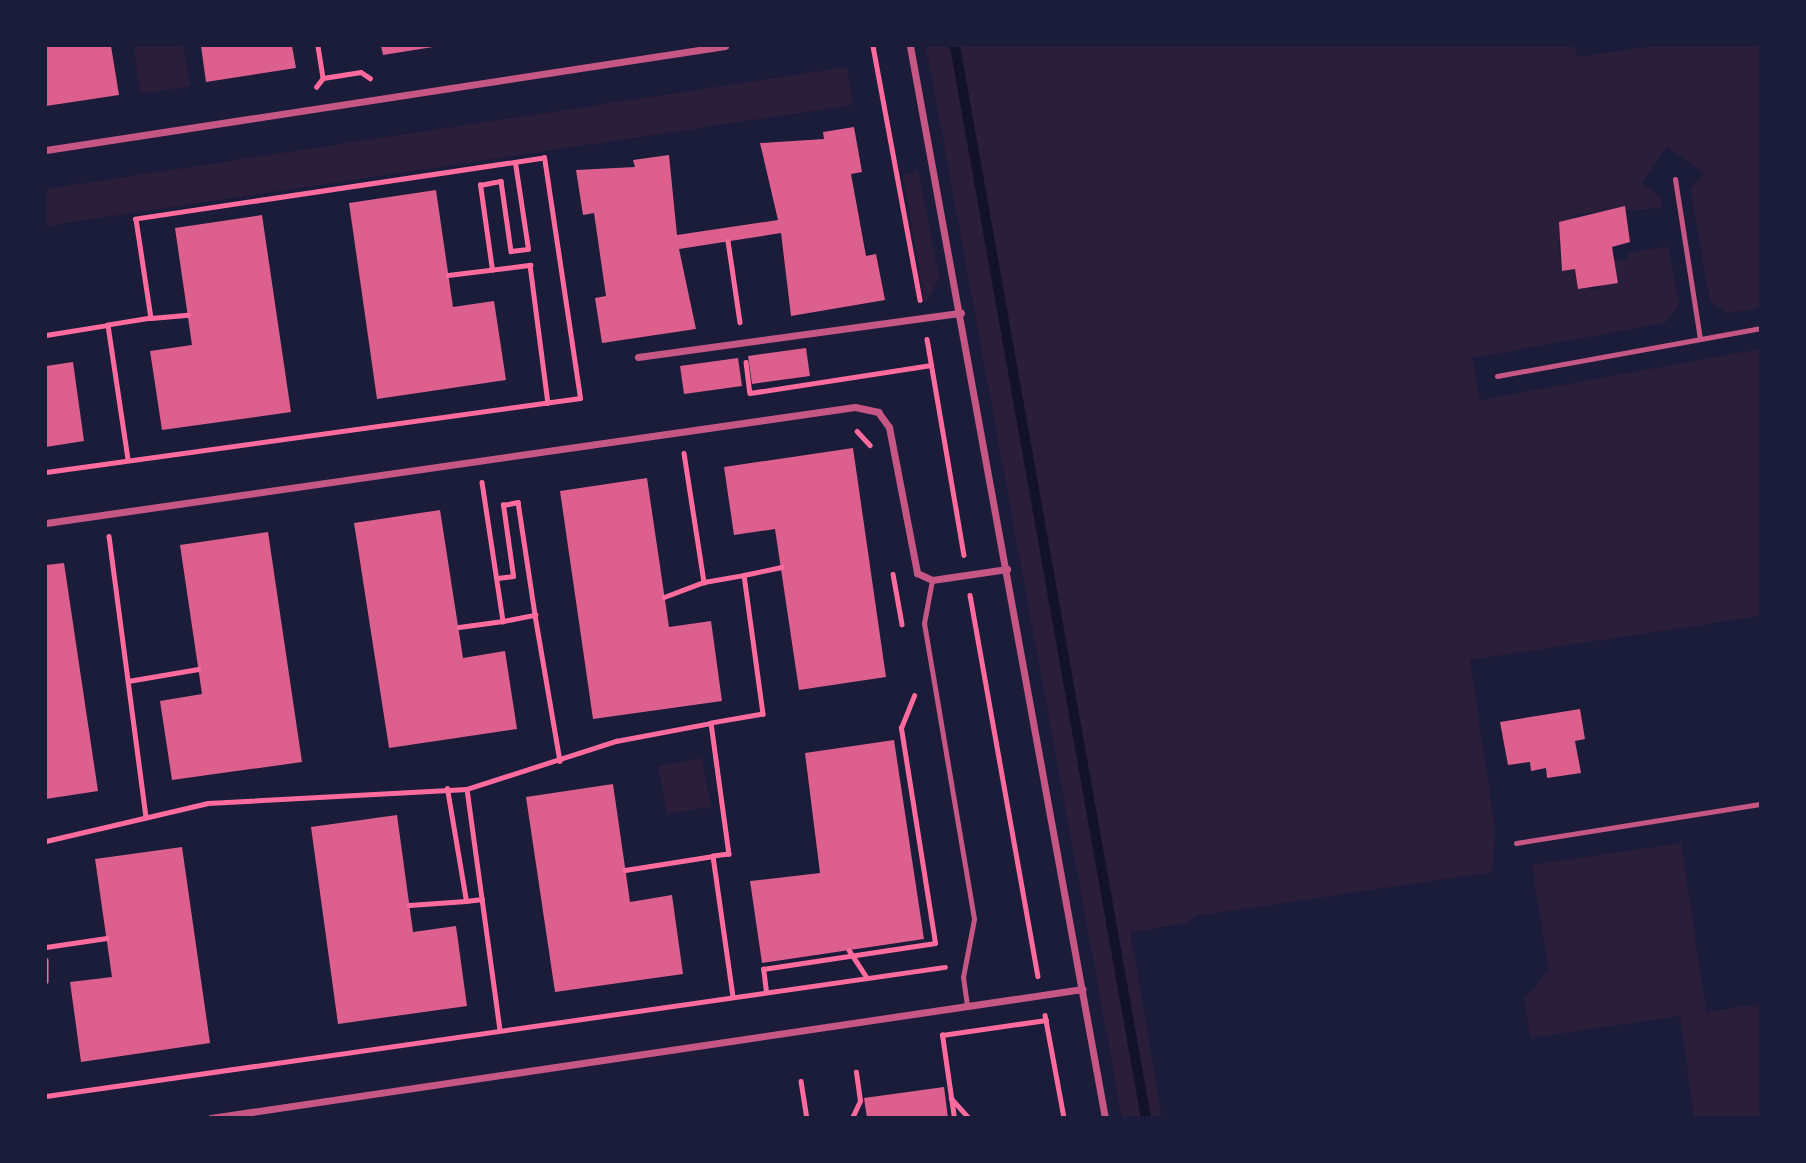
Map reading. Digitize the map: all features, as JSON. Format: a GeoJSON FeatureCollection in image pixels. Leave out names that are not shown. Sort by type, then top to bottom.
{"type":"FeatureCollection","features":[{"type":"Feature","properties":{"kind":"street"},"geometry":{"type":"LineString","coordinates":[[46,150],[725,46]]}},
{"type":"Feature","properties":{"kind":"street"},"geometry":{"type":"LineString","coordinates":[[910,46],[961,313],[1105,1118]]}},
{"type":"Feature","properties":{"kind":"street"},"geometry":{"type":"LineString","coordinates":[[638,357],[961,313]]}},
{"type":"Feature","properties":{"kind":"street"},"geometry":{"type":"LineString","coordinates":[[46,523],[855,407],[878,412],[889,427],[912,562],[932,580],[1007,569]]}},
{"type":"Feature","properties":{"kind":"street"},"geometry":{"type":"LineString","coordinates":[[211,1118],[1082,989]]}},
{"type":"Feature","properties":{"kind":"lane"},"geometry":{"type":"LineString","coordinates":[[1675,179],[1700,338]]}},
{"type":"Feature","properties":{"kind":"lane"},"geometry":{"type":"LineString","coordinates":[[1497,376],[1760,328]]}},
{"type":"Feature","properties":{"kind":"lane"},"geometry":{"type":"LineString","coordinates":[[932,580],[923,609],[973,906],[964,964],[967,1006]]}},
{"type":"Feature","properties":{"kind":"lane"},"geometry":{"type":"LineString","coordinates":[[1517,843],[1760,804]]}},
{"type":"Feature","properties":{"kind":"path"},"geometry":{"type":"LineString","coordinates":[[318,46],[323,78]]}},
{"type":"Feature","properties":{"kind":"path"},"geometry":{"type":"LineString","coordinates":[[46,472],[580,398],[544,158],[136,219],[150,318]]}},
{"type":"Feature","properties":{"kind":"path"},"geometry":{"type":"LineString","coordinates":[[492,270],[480,185],[501,181],[511,251],[528,248],[515,163]]}},
{"type":"Feature","properties":{"kind":"path"},"geometry":{"type":"LineString","coordinates":[[728,241],[750,393],[931,365]]}},
{"type":"Feature","properties":{"kind":"path"},"geometry":{"type":"LineString","coordinates":[[448,275],[530,265],[548,403]]}},
{"type":"Feature","properties":{"kind":"path"},"geometry":{"type":"LineString","coordinates":[[46,335],[150,318],[188,315]]}},
{"type":"Feature","properties":{"kind":"path"},"geometry":{"type":"LineString","coordinates":[[107,325],[128,459]]}},
{"type":"Feature","properties":{"kind":"path"},"geometry":{"type":"LineString","coordinates":[[852,429],[866,440],[873,459]]}},
{"type":"Feature","properties":{"kind":"path"},"geometry":{"type":"LineString","coordinates":[[671,452],[697,448]]}},
{"type":"Feature","properties":{"kind":"path"},"geometry":{"type":"LineString","coordinates":[[684,450],[704,582]]}},
{"type":"Feature","properties":{"kind":"path"},"geometry":{"type":"LineString","coordinates":[[469,479],[495,476]]}},
{"type":"Feature","properties":{"kind":"path"},"geometry":{"type":"LineString","coordinates":[[482,477],[503,621]]}},
{"type":"Feature","properties":{"kind":"path"},"geometry":{"type":"LineString","coordinates":[[496,578],[513,576],[503,505],[518,502],[560,761]]}},
{"type":"Feature","properties":{"kind":"path"},"geometry":{"type":"LineString","coordinates":[[96,533],[121,529]]}},
{"type":"Feature","properties":{"kind":"path"},"geometry":{"type":"LineString","coordinates":[[108,531],[146,816]]}},
{"type":"Feature","properties":{"kind":"path"},"geometry":{"type":"LineString","coordinates":[[891,564],[903,629]]}},
{"type":"Feature","properties":{"kind":"path"},"geometry":{"type":"LineString","coordinates":[[664,597],[704,582],[781,567]]}},
{"type":"Feature","properties":{"kind":"path"},"geometry":{"type":"LineString","coordinates":[[46,841],[208,803],[467,789],[616,741],[763,714],[744,575]]}},
{"type":"Feature","properties":{"kind":"path"},"geometry":{"type":"LineString","coordinates":[[458,627],[535,615]]}},
{"type":"Feature","properties":{"kind":"path"},"geometry":{"type":"LineString","coordinates":[[128,681],[198,669]]}},
{"type":"Feature","properties":{"kind":"path"},"geometry":{"type":"LineString","coordinates":[[766,992],[763,969],[850,953],[935,943],[901,728],[915,693],[913,680]]}},
{"type":"Feature","properties":{"kind":"path"},"geometry":{"type":"LineString","coordinates":[[915,693],[935,690]]}},
{"type":"Feature","properties":{"kind":"path"},"geometry":{"type":"LineString","coordinates":[[625,870],[729,853],[711,723]]}},
{"type":"Feature","properties":{"kind":"path"},"geometry":{"type":"LineString","coordinates":[[447,789],[466,901]]}},
{"type":"Feature","properties":{"kind":"path"},"geometry":{"type":"LineString","coordinates":[[467,789],[500,1030]]}},
{"type":"Feature","properties":{"kind":"path"},"geometry":{"type":"LineString","coordinates":[[713,856],[733,997]]}},
{"type":"Feature","properties":{"kind":"path"},"geometry":{"type":"LineString","coordinates":[[409,905],[482,900]]}},
{"type":"Feature","properties":{"kind":"path"},"geometry":{"type":"LineString","coordinates":[[46,947],[106,938]]}},
{"type":"Feature","properties":{"kind":"path"},"geometry":{"type":"LineString","coordinates":[[850,953],[867,978]]}},
{"type":"Feature","properties":{"kind":"path"},"geometry":{"type":"LineString","coordinates":[[46,960],[46,981]]}},
{"type":"Feature","properties":{"kind":"path"},"geometry":{"type":"LineString","coordinates":[[46,1096],[964,964]]}},
{"type":"Feature","properties":{"kind":"path"},"geometry":{"type":"LineString","coordinates":[[954,1118],[942,1035],[1046,1020]]}},
{"type":"Feature","properties":{"kind":"path"},"geometry":{"type":"LineString","coordinates":[[852,1118],[860,1101],[856,1072]]}},
{"type":"Feature","properties":{"kind":"path"},"geometry":{"type":"LineString","coordinates":[[801,1081],[807,1118]]}},
{"type":"Feature","properties":{"kind":"path"},"geometry":{"type":"LineString","coordinates":[[951,1098],[970,1118]]}},
{"type":"Feature","properties":{"kind":"shaded area"},"geometry":{"type":"Polygon","coordinates":[[[133,46],[183,46],[190,86],[141,94],[133,46]]]}},
{"type":"Feature","properties":{"kind":"shaded area"},"geometry":{"type":"Polygon","coordinates":[[[926,46],[1574,46],[1577,57],[1652,46],[1760,46],[1760,308],[1728,313],[1710,301],[1691,189],[1704,173],[1667,147],[1641,183],[1659,195],[1662,208],[1576,214],[1557,244],[1562,271],[1575,269],[1590,290],[1599,289],[1614,261],[1627,259],[1628,253],[1668,246],[1679,305],[1665,323],[1472,358],[1480,400],[1760,349],[1760,616],[1470,660],[1495,829],[1492,872],[1195,916],[1189,923],[1130,932],[1162,1117],[1122,1117],[926,46]]]}},
{"type":"Feature","properties":{"kind":"shaded area"},"geometry":{"type":"Polygon","coordinates":[[[847,67],[853,105],[46,226],[46,189],[847,67]]]}},
{"type":"Feature","properties":{"kind":"shaded area"},"geometry":{"type":"Polygon","coordinates":[[[918,170],[939,278],[925,304],[903,176],[918,170]]]}},
{"type":"Feature","properties":{"kind":"shaded area"},"geometry":{"type":"Polygon","coordinates":[[[702,758],[711,807],[667,814],[658,766],[702,758]]]}},
{"type":"Feature","properties":{"kind":"shaded area"},"geometry":{"type":"Polygon","coordinates":[[[1681,843],[1706,1012],[1760,1004],[1760,1117],[1694,1117],[1680,1016],[1530,1038],[1525,999],[1549,969],[1532,865],[1681,843]]]}},
{"type":"Feature","properties":{"kind":"building"},"geometry":{"type":"Polygon","coordinates":[[[46,46],[111,46],[119,95],[46,106],[46,46]]]}},
{"type":"Feature","properties":{"kind":"building"},"geometry":{"type":"Polygon","coordinates":[[[201,46],[292,46],[296,68],[206,82],[201,46]]]}},
{"type":"Feature","properties":{"kind":"building"},"geometry":{"type":"Polygon","coordinates":[[[381,46],[433,46],[433,47],[383,55],[381,46]]]}},
{"type":"Feature","properties":{"kind":"building"},"geometry":{"type":"Polygon","coordinates":[[[854,127],[862,172],[851,174],[866,256],[876,254],[885,300],[791,316],[781,233],[679,249],[696,329],[602,343],[595,298],[606,296],[594,213],[583,215],[576,170],[635,167],[633,160],[669,155],[677,235],[778,220],[760,143],[824,139],[823,132],[854,127]]]}},
{"type":"Feature","properties":{"kind":"building"},"geometry":{"type":"Polygon","coordinates":[[[436,190],[453,307],[494,301],[506,380],[377,399],[349,203],[436,190]]]}},
{"type":"Feature","properties":{"kind":"building"},"geometry":{"type":"Polygon","coordinates":[[[1625,206],[1630,242],[1612,247],[1618,283],[1578,289],[1575,269],[1562,271],[1559,222],[1625,206]]]}},
{"type":"Feature","properties":{"kind":"building"},"geometry":{"type":"Polygon","coordinates":[[[262,215],[291,412],[162,430],[150,351],[192,345],[175,228],[262,215]]]}},
{"type":"Feature","properties":{"kind":"building"},"geometry":{"type":"Polygon","coordinates":[[[806,348],[810,376],[752,384],[748,356],[806,348]]]}},
{"type":"Feature","properties":{"kind":"building"},"geometry":{"type":"Polygon","coordinates":[[[738,358],[742,386],[684,394],[680,366],[738,358]]]}},
{"type":"Feature","properties":{"kind":"building"},"geometry":{"type":"Polygon","coordinates":[[[73,362],[84,441],[46,447],[46,366],[73,362]]]}},
{"type":"Feature","properties":{"kind":"building"},"geometry":{"type":"Polygon","coordinates":[[[853,448],[886,677],[799,690],[775,529],[734,535],[724,467],[853,448]]]}},
{"type":"Feature","properties":{"kind":"building"},"geometry":{"type":"Polygon","coordinates":[[[647,478],[669,627],[711,621],[722,701],[593,719],[560,491],[647,478]]]}},
{"type":"Feature","properties":{"kind":"building"},"geometry":{"type":"Polygon","coordinates":[[[440,510],[463,658],[505,651],[517,729],[389,748],[354,523],[440,510]]]}},
{"type":"Feature","properties":{"kind":"building"},"geometry":{"type":"Polygon","coordinates":[[[268,532],[302,762],[172,780],[160,701],[202,694],[180,545],[268,532]]]}},
{"type":"Feature","properties":{"kind":"building"},"geometry":{"type":"Polygon","coordinates":[[[64,563],[98,791],[46,799],[46,565],[64,563]]]}},
{"type":"Feature","properties":{"kind":"building"},"geometry":{"type":"Polygon","coordinates":[[[1580,709],[1585,739],[1575,741],[1581,773],[1547,778],[1546,768],[1531,771],[1530,762],[1508,765],[1500,722],[1580,709]]]}},
{"type":"Feature","properties":{"kind":"building"},"geometry":{"type":"Polygon","coordinates":[[[894,740],[924,939],[762,963],[750,881],[820,873],[805,753],[894,740]]]}},
{"type":"Feature","properties":{"kind":"building"},"geometry":{"type":"Polygon","coordinates":[[[613,784],[630,902],[672,895],[683,974],[555,992],[526,797],[613,784]]]}},
{"type":"Feature","properties":{"kind":"building"},"geometry":{"type":"Polygon","coordinates":[[[397,815],[413,932],[456,926],[467,1006],[338,1024],[311,827],[397,815]]]}},
{"type":"Feature","properties":{"kind":"building"},"geometry":{"type":"Polygon","coordinates":[[[182,847],[210,1043],[81,1062],[70,982],[112,977],[95,859],[182,847]]]}},
{"type":"Feature","properties":{"kind":"building"},"geometry":{"type":"Polygon","coordinates":[[[944,1087],[948,1118],[867,1118],[864,1098],[944,1087]]]}},
{"type":"Feature","properties":{"kind":"waterway"},"geometry":{"type":"LineString","coordinates":[[955,46],[1146,1118]]}}]}
